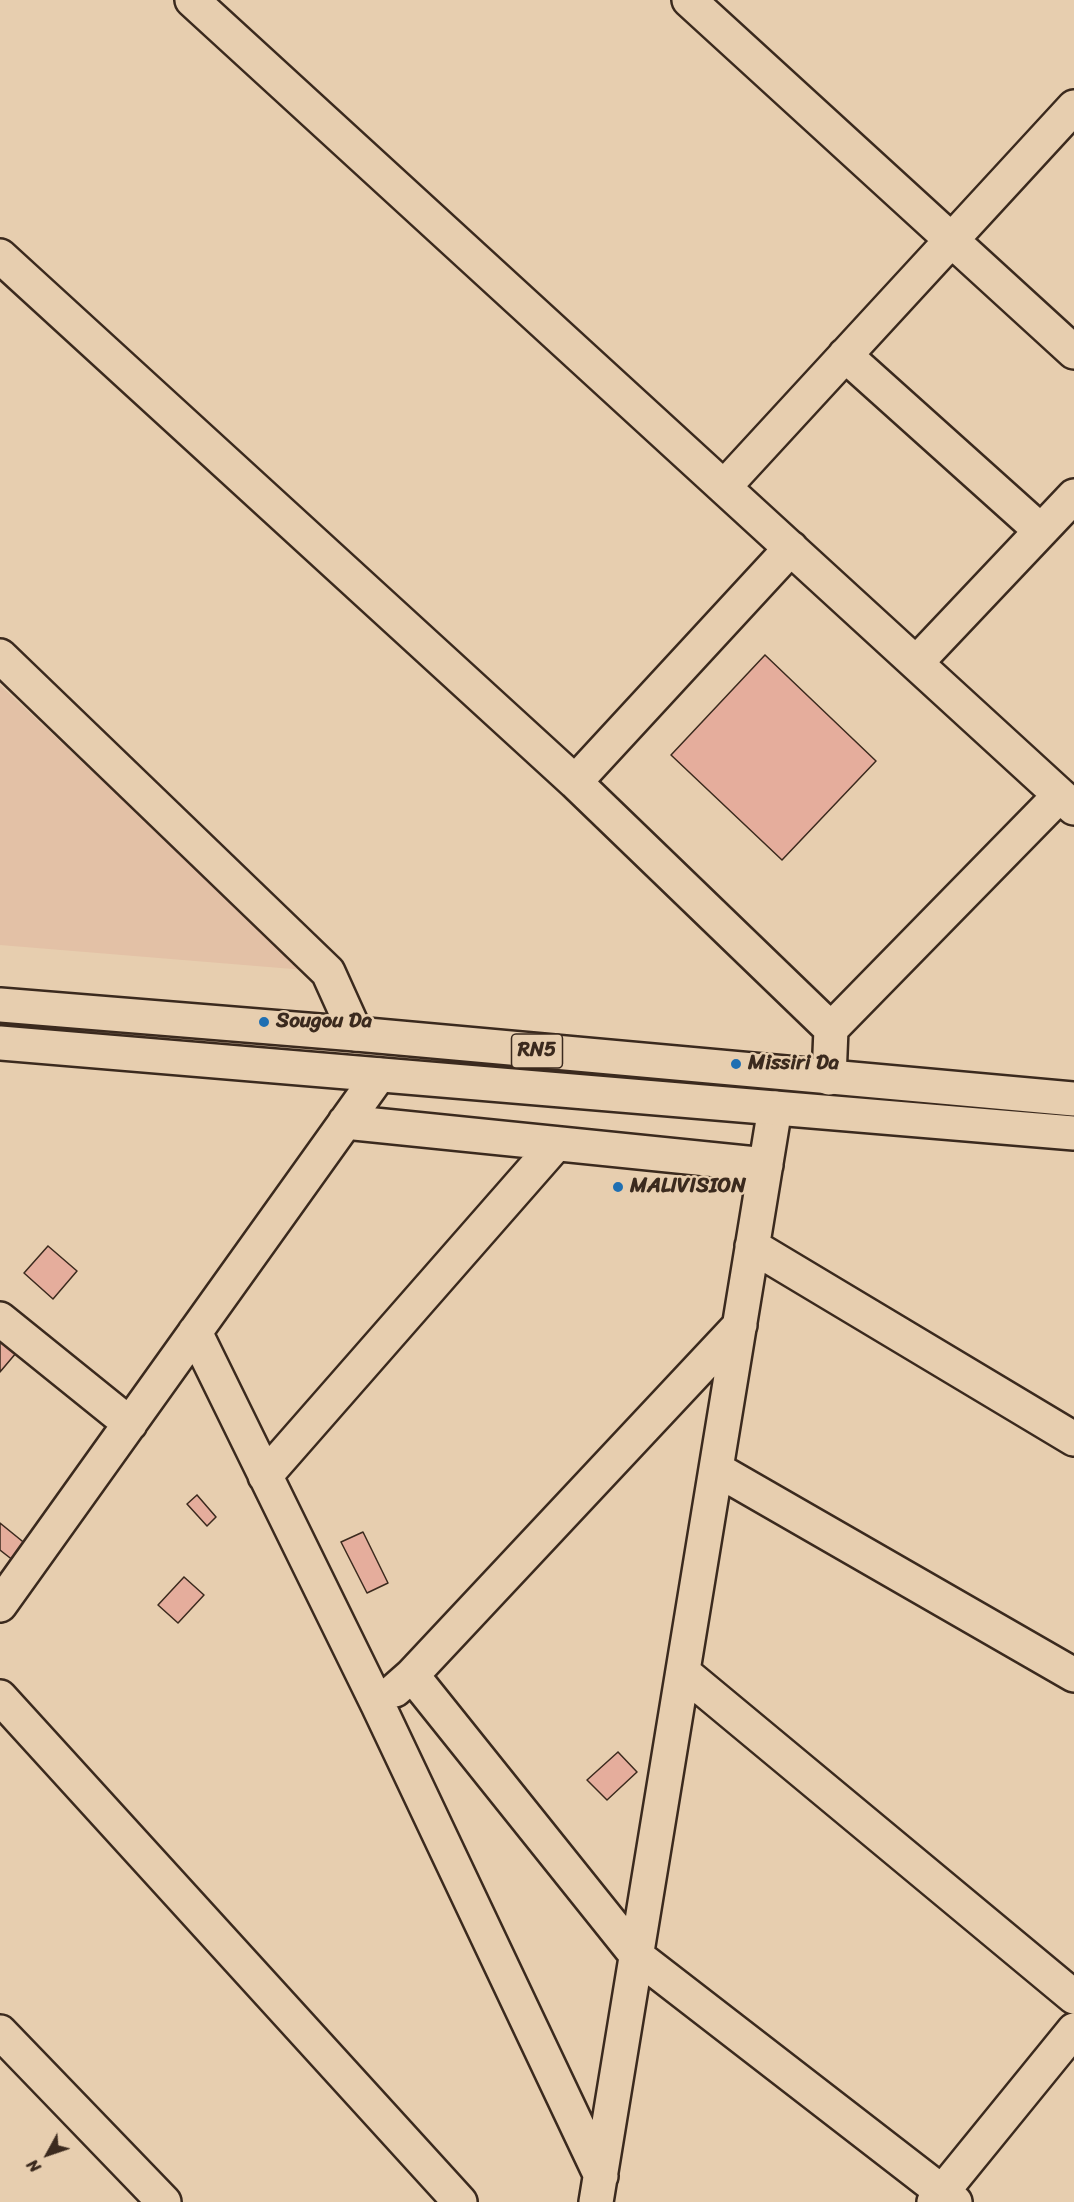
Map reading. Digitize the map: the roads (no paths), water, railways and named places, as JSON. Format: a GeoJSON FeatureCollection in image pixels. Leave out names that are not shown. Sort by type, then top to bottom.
{"type":"FeatureCollection","features":[{"type":"Feature","properties":{"kind":"main road"},"geometry":{"type":"LineString","coordinates":[[192,0],[1067,802],[831,1029],[829,1078]]}},
{"type":"Feature","properties":{"kind":"main road"},"geometry":{"type":"LineString","coordinates":[[689,0],[1074,352]]}},
{"type":"Feature","properties":{"kind":"main road"},"geometry":{"type":"LineString","coordinates":[[724,487],[1074,107]]}},
{"type":"Feature","properties":{"kind":"main road"},"geometry":{"type":"LineString","coordinates":[[0,256],[575,782],[831,1029]]}},
{"type":"Feature","properties":{"kind":"main road"},"geometry":{"type":"LineString","coordinates":[[845,355],[1041,531]]}},
{"type":"Feature","properties":{"kind":"main road"},"geometry":{"type":"LineString","coordinates":[[916,663],[1074,495]]}},
{"type":"Feature","properties":{"kind":"main road"},"geometry":{"type":"LineString","coordinates":[[575,782],[791,548]]}},
{"type":"Feature","properties":{"kind":"main road"},"geometry":{"type":"LineString","coordinates":[[0,656],[328,972],[356,1034]]}},
{"type":"Feature","properties":{"kind":"main road","name":"RN5"},"geometry":{"type":"LineString","coordinates":[[0,1005],[356,1034],[1074,1099]]}},
{"type":"Feature","properties":{"kind":"main road","name":"RN5"},"geometry":{"type":"LineString","coordinates":[[0,1043],[1074,1133]]}},
{"type":"Feature","properties":{"kind":"main road"},"geometry":{"type":"LineString","coordinates":[[0,1605],[379,1075]]}},
{"type":"Feature","properties":{"kind":"main road"},"geometry":{"type":"LineString","coordinates":[[598,2189],[775,1108]]}},
{"type":"Feature","properties":{"kind":"main road"},"geometry":{"type":"LineString","coordinates":[[345,1122],[766,1165]]}},
{"type":"Feature","properties":{"kind":"main road"},"geometry":{"type":"LineString","coordinates":[[265,1476],[556,1144]]}},
{"type":"Feature","properties":{"kind":"main road"},"geometry":{"type":"LineString","coordinates":[[752,1246],[1074,1439]]}},
{"type":"Feature","properties":{"kind":"main road"},"geometry":{"type":"LineString","coordinates":[[0,1319],[130,1424]]}},
{"type":"Feature","properties":{"kind":"main road"},"geometry":{"type":"LineString","coordinates":[[378,1705],[412,1675],[740,1325]]}},
{"type":"Feature","properties":{"kind":"main road"},"geometry":{"type":"LineString","coordinates":[[195,1332],[378,1705],[598,2189]]}},
{"type":"Feature","properties":{"kind":"main road"},"geometry":{"type":"LineString","coordinates":[[716,1469],[1074,1675]]}},
{"type":"Feature","properties":{"kind":"main road"},"geometry":{"type":"LineString","coordinates":[[683,1671],[1074,1997]]}},
{"type":"Feature","properties":{"kind":"main road"},"geometry":{"type":"LineString","coordinates":[[412,1675],[637,1956],[944,2199],[1074,2030]]}},
{"type":"Feature","properties":{"kind":"main road"},"geometry":{"type":"LineString","coordinates":[[0,1697],[460,2202]]}},
{"type":"Feature","properties":{"kind":"main road"},"geometry":{"type":"LineString","coordinates":[[0,2032],[164,2202]]}},
{"type":"Feature","properties":{"kind":"place","name":"Sougou Da"},"geometry":{"type":"Point","coordinates":[264,1022]}},
{"type":"Feature","properties":{"kind":"place","name":"Missiri Da"},"geometry":{"type":"Point","coordinates":[736,1064]}},
{"type":"Feature","properties":{"kind":"place","name":"MALIVISION"},"geometry":{"type":"Point","coordinates":[618,1187]}}]}
